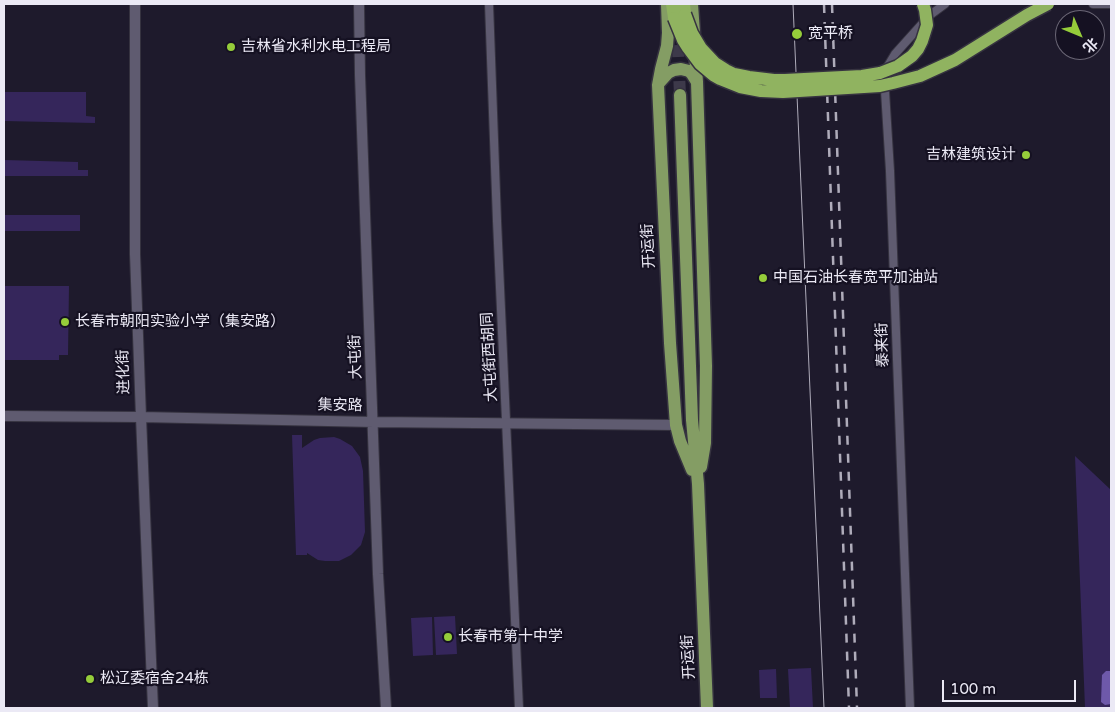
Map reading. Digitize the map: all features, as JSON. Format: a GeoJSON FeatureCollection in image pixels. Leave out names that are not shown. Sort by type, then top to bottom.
{"type":"FeatureCollection","features":[{"type":"Feature","properties":{"kind":"highway"},"geometry":{"type":"LineString","coordinates":[[672,4],[674,18],[683,40],[707,70],[720,79],[740,87],[761,91],[783,92],[880,86],[920,76],[955,60],[1048,4]]}},
{"type":"Feature","properties":{"kind":"highway"},"geometry":{"type":"LineString","coordinates":[[684,4],[688,25],[695,39],[700,48],[715,62],[734,74],[774,80],[862,76],[880,73],[898,66],[912,56],[922,41],[927,25],[923,4]]}},
{"type":"Feature","properties":{"kind":"main road","name":"开运街"},"geometry":{"type":"LineString","coordinates":[[667,4],[667,46],[658,85],[670,343],[676,425],[680,441],[698,484]]}},
{"type":"Feature","properties":{"kind":"main road","name":"开运街"},"geometry":{"type":"LineString","coordinates":[[692,4],[697,82],[706,366],[705,443],[698,484]]}},
{"type":"Feature","properties":{"kind":"main road"},"geometry":{"type":"LineString","coordinates":[[658,85],[668,73],[681,69],[692,74],[697,82]]}},
{"type":"Feature","properties":{"kind":"main road","name":"开运街"},"geometry":{"type":"LineString","coordinates":[[680,95],[692,420],[698,484],[707,708]]}},
{"type":"Feature","properties":{"kind":"street","name":"进化街"},"geometry":{"type":"LineString","coordinates":[[134,4],[136,254],[153,708]]}},
{"type":"Feature","properties":{"kind":"street","name":"大屯街"},"geometry":{"type":"LineString","coordinates":[[360,4],[360,75],[378,574],[386,708]]}},
{"type":"Feature","properties":{"kind":"street","name":"大屯街西胡同"},"geometry":{"type":"LineString","coordinates":[[489,4],[519,708]]}},
{"type":"Feature","properties":{"kind":"street","name":"泰来街"},"geometry":{"type":"LineString","coordinates":[[910,708],[890,171],[884,75],[895,54],[930,15],[944,4]]}},
{"type":"Feature","properties":{"kind":"street"},"geometry":{"type":"LineString","coordinates":[[1093,4],[1111,4]]}},
{"type":"Feature","properties":{"kind":"street","name":"集安路"},"geometry":{"type":"LineString","coordinates":[[4,416],[676,425]]}},
{"type":"Feature","properties":{"kind":"shaded area"},"geometry":{"type":"Polygon","coordinates":[[[4,92],[86,92],[86,116],[95,117],[95,123],[4,121],[4,92]]]}},
{"type":"Feature","properties":{"kind":"shaded area"},"geometry":{"type":"Polygon","coordinates":[[[4,160],[78,162],[78,170],[88,170],[88,176],[4,176],[4,160]]]}},
{"type":"Feature","properties":{"kind":"shaded area"},"geometry":{"type":"Polygon","coordinates":[[[4,215],[80,215],[80,231],[4,231],[4,215]]]}},
{"type":"Feature","properties":{"kind":"shaded area"},"geometry":{"type":"Polygon","coordinates":[[[5,286],[69,286],[68,355],[59,355],[59,360],[4,360],[5,286]]]}},
{"type":"Feature","properties":{"kind":"shaded area"},"geometry":{"type":"Polygon","coordinates":[[[292,435],[302,435],[302,448],[314,440],[334,437],[352,446],[360,457],[363,471],[365,532],[361,545],[351,555],[339,561],[318,560],[307,553],[307,555],[296,555],[292,435]]]}},
{"type":"Feature","properties":{"kind":"shaded area"},"geometry":{"type":"Polygon","coordinates":[[[1075,456],[1111,490],[1111,708],[1085,708],[1075,456]]]}},
{"type":"Feature","properties":{"kind":"shaded area"},"geometry":{"type":"Polygon","coordinates":[[[455,616],[457,654],[436,655],[434,617],[455,616]]]}},
{"type":"Feature","properties":{"kind":"shaded area"},"geometry":{"type":"Polygon","coordinates":[[[432,617],[433,655],[413,656],[411,618],[432,617]]]}},
{"type":"Feature","properties":{"kind":"shaded area"},"geometry":{"type":"Polygon","coordinates":[[[811,668],[813,708],[790,708],[788,669],[811,668]]]}},
{"type":"Feature","properties":{"kind":"shaded area"},"geometry":{"type":"Polygon","coordinates":[[[776,669],[777,698],[760,698],[759,670],[776,669]]]}},
{"type":"Feature","properties":{"kind":"shaded area"},"geometry":{"type":"Polygon","coordinates":[[[1106,671],[1111,671],[1111,704],[1105,705],[1101,702],[1102,675],[1106,671]]]}},
{"type":"Feature","properties":{"kind":"tunnel"},"geometry":{"type":"LineString","coordinates":[[677,27],[680,95]]}},
{"type":"Feature","properties":{"kind":"tram line"},"geometry":{"type":"LineString","coordinates":[[793,4],[824,708]]}},
{"type":"Feature","properties":{"kind":"railway"},"geometry":{"type":"LineString","coordinates":[[824,4],[849,708]]}},
{"type":"Feature","properties":{"kind":"railway"},"geometry":{"type":"LineString","coordinates":[[832,4],[857,708]]}},
{"type":"Feature","properties":{"kind":"place","name":"宽平桥"},"geometry":{"type":"Point","coordinates":[797,34]}},
{"type":"Feature","properties":{"kind":"place","name":"吉林省水利水电工程局"},"geometry":{"type":"Point","coordinates":[231,47]}},
{"type":"Feature","properties":{"kind":"place","name":"吉林建筑设计"},"geometry":{"type":"Point","coordinates":[1026,155]}},
{"type":"Feature","properties":{"kind":"place","name":"中国石油长春宽平加油站"},"geometry":{"type":"Point","coordinates":[763,278]}},
{"type":"Feature","properties":{"kind":"place","name":"长春市朝阳实验小学（集安路）"},"geometry":{"type":"Point","coordinates":[65,322]}},
{"type":"Feature","properties":{"kind":"place","name":"长春市第十中学"},"geometry":{"type":"Point","coordinates":[448,637]}},
{"type":"Feature","properties":{"kind":"place","name":"松辽委宿舍24栋"},"geometry":{"type":"Point","coordinates":[90,679]}}]}
